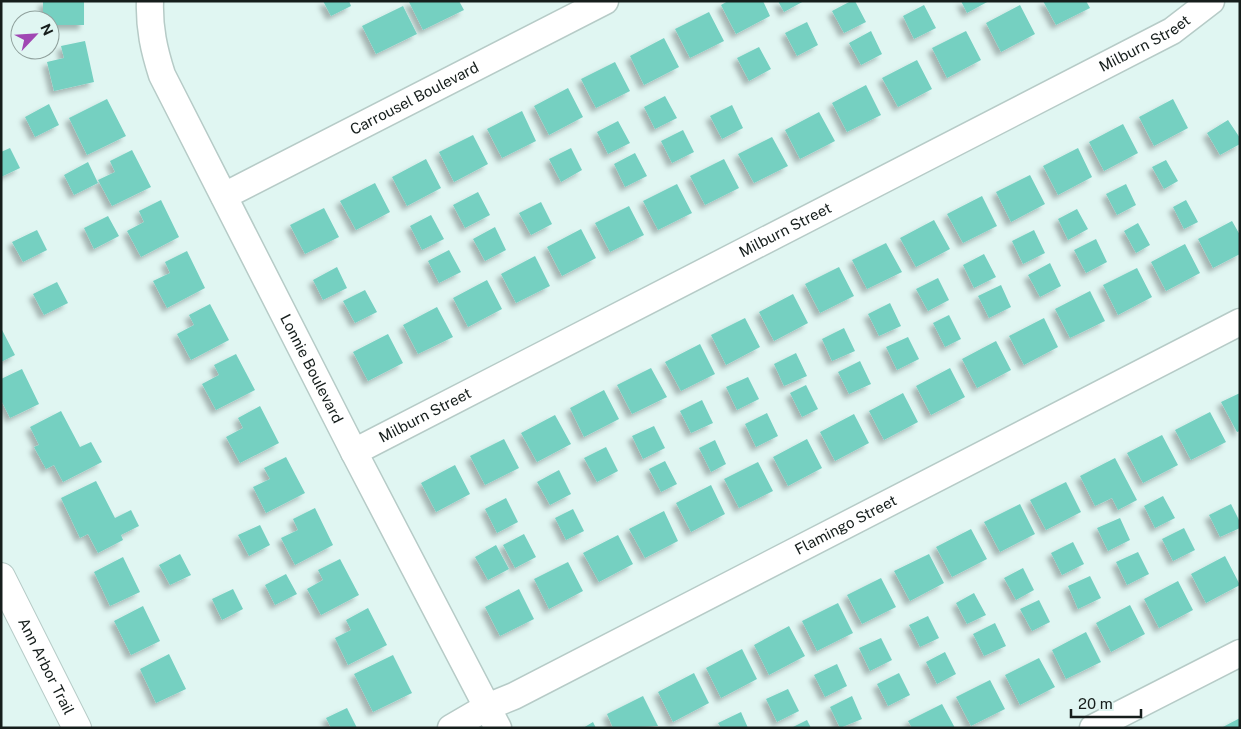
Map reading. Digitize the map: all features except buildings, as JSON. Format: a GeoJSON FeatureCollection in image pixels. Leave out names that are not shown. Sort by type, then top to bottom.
{"type":"FeatureCollection","features":[{"type":"Feature","properties":{"kind":"street","name":"Lonnie Boulevard"},"geometry":{"type":"LineString","coordinates":[[150,1],[149,22],[153,49],[162,74],[354,452],[492,717]]}},
{"type":"Feature","properties":{"kind":"street","name":"Carrousel Boulevard"},"geometry":{"type":"LineString","coordinates":[[224,196],[605,1]]}},
{"type":"Feature","properties":{"kind":"street","name":"Milburn Street"},"geometry":{"type":"LineString","coordinates":[[354,452],[1172,31],[1211,1]]}},
{"type":"Feature","properties":{"kind":"street","name":"Flamingo Street"},"geometry":{"type":"LineString","coordinates":[[451,728],[492,717],[514,696],[1240,322]]}},
{"type":"Feature","properties":{"kind":"street","name":"Ann Arbor Trail"},"geometry":{"type":"LineString","coordinates":[[1,577],[77,728]]}},
{"type":"Feature","properties":{"kind":"street"},"geometry":{"type":"LineString","coordinates":[[1093,728],[1240,653]]}}]}
